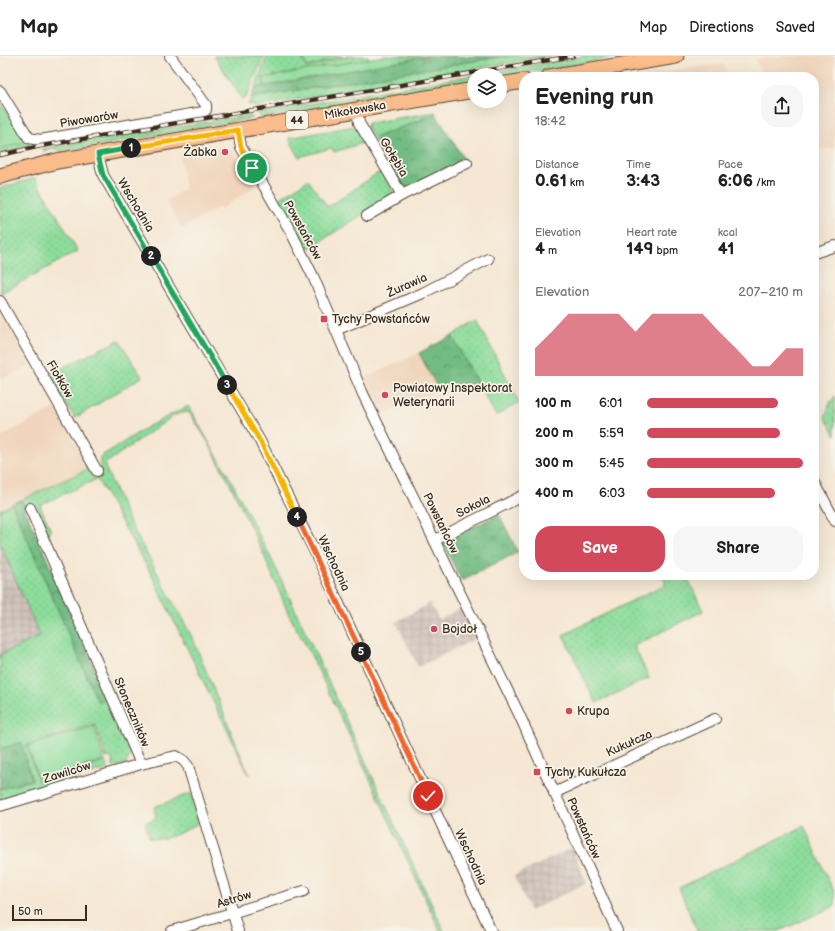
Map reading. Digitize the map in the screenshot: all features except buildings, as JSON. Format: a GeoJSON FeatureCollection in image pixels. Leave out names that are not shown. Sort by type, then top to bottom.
{"type":"FeatureCollection","features":[{"type":"Feature","properties":{"kind":"main road"},"geometry":{"type":"LineString","coordinates":[[579,72],[676,56]]}},
{"type":"Feature","properties":{"kind":"main road"},"geometry":{"type":"LineString","coordinates":[[507,84],[519,82]]}},
{"type":"Feature","properties":{"kind":"main road","name":"Mikołowska"},"geometry":{"type":"LineString","coordinates":[[0,176],[58,161],[467,91]]}},
{"type":"Feature","properties":{"kind":"street","name":"Piwowarów"},"geometry":{"type":"LineString","coordinates":[[0,91],[29,138],[40,140],[199,114],[206,110],[204,102],[170,56]]}},
{"type":"Feature","properties":{"kind":"street","name":"Gołębia"},"geometry":{"type":"LineString","coordinates":[[357,110],[359,123],[402,195],[467,164]]}},
{"type":"Feature","properties":{"kind":"street","name":"Powstańców"},"geometry":{"type":"LineString","coordinates":[[238,130],[241,147],[292,232],[313,276],[370,408],[518,712],[617,931]]}},
{"type":"Feature","properties":{"kind":"street","name":"Wschodnia"},"geometry":{"type":"LineString","coordinates":[[98,154],[103,175],[260,441],[314,550],[491,931]]}},
{"type":"Feature","properties":{"kind":"street"},"geometry":{"type":"LineString","coordinates":[[367,216],[402,195]]}},
{"type":"Feature","properties":{"kind":"street"},"geometry":{"type":"LineString","coordinates":[[819,251],[835,246]]}},
{"type":"Feature","properties":{"kind":"street","name":"Żurawia"},"geometry":{"type":"LineString","coordinates":[[336,330],[423,293],[488,259]]}},
{"type":"Feature","properties":{"kind":"street","name":"Fiołków"},"geometry":{"type":"LineString","coordinates":[[0,301],[97,471]]}},
{"type":"Feature","properties":{"kind":"street"},"geometry":{"type":"LineString","coordinates":[[819,491],[835,521]]}},
{"type":"Feature","properties":{"kind":"street","name":"Sokola"},"geometry":{"type":"LineString","coordinates":[[435,540],[519,498]]}},
{"type":"Feature","properties":{"kind":"street","name":"Słoneczników"},"geometry":{"type":"LineString","coordinates":[[30,508],[141,764],[176,756],[183,760],[188,766],[238,931]]}},
{"type":"Feature","properties":{"kind":"street","name":"Kukułcza"},"geometry":{"type":"LineString","coordinates":[[554,793],[715,719]]}},
{"type":"Feature","properties":{"kind":"street","name":"Zawilców"},"geometry":{"type":"LineString","coordinates":[[0,806],[141,764]]}},
{"type":"Feature","properties":{"kind":"street","name":"Astrów"},"geometry":{"type":"LineString","coordinates":[[172,931],[304,891]]}},
{"type":"Feature","properties":{"kind":"shaded area"},"geometry":{"type":"Polygon","coordinates":[[[779,56],[835,56],[835,149],[819,149],[819,72],[762,72],[755,59],[779,56]]]}},
{"type":"Feature","properties":{"kind":"shaded area"},"geometry":{"type":"Polygon","coordinates":[[[723,64],[727,72],[660,72],[723,64]]]}},
{"type":"Feature","properties":{"kind":"shaded area"},"geometry":{"type":"Polygon","coordinates":[[[222,147],[231,150],[255,186],[221,209],[219,207],[182,228],[166,201],[185,189],[180,154],[222,147]]]}},
{"type":"Feature","properties":{"kind":"shaded area"},"geometry":{"type":"Polygon","coordinates":[[[0,312],[31,365],[0,380],[0,312]]]}},
{"type":"Feature","properties":{"kind":"shaded area"},"geometry":{"type":"Polygon","coordinates":[[[419,353],[438,389],[380,418],[363,379],[419,353]]]}},
{"type":"Feature","properties":{"kind":"shaded area"},"geometry":{"type":"Polygon","coordinates":[[[55,408],[87,462],[86,470],[1,510],[0,437],[55,408]]]}},
{"type":"Feature","properties":{"kind":"shaded area"},"geometry":{"type":"Polygon","coordinates":[[[12,504],[104,718],[0,749],[0,508],[1,510],[12,504]]]}},
{"type":"Feature","properties":{"kind":"shaded area"},"geometry":{"type":"Polygon","coordinates":[[[430,603],[439,620],[461,608],[475,639],[418,667],[396,622],[430,603]]]}},
{"type":"Feature","properties":{"kind":"shaded area"},"geometry":{"type":"Polygon","coordinates":[[[572,848],[587,883],[530,911],[514,876],[572,848]]]}},
{"type":"Feature","properties":{"kind":"green space"},"geometry":{"type":"Polygon","coordinates":[[[214,56],[264,56],[246,98],[242,99],[214,56]]]}},
{"type":"Feature","properties":{"kind":"green space"},"geometry":{"type":"Polygon","coordinates":[[[267,56],[302,56],[306,68],[349,56],[368,56],[369,59],[264,78],[265,86],[255,88],[267,56]]]}},
{"type":"Feature","properties":{"kind":"green space"},"geometry":{"type":"Polygon","coordinates":[[[303,56],[343,56],[307,67],[303,56]]]}},
{"type":"Feature","properties":{"kind":"green space"},"geometry":{"type":"Polygon","coordinates":[[[384,56],[428,56],[265,86],[263,78],[384,56]]]}},
{"type":"Feature","properties":{"kind":"green space"},"geometry":{"type":"Polygon","coordinates":[[[428,56],[499,57],[251,98],[255,88],[428,56]]]}},
{"type":"Feature","properties":{"kind":"green space"},"geometry":{"type":"Polygon","coordinates":[[[503,56],[550,56],[480,68],[467,68],[467,70],[254,107],[253,104],[248,105],[251,98],[503,56]]]}},
{"type":"Feature","properties":{"kind":"green space"},"geometry":{"type":"Polygon","coordinates":[[[586,56],[624,56],[530,72],[519,72],[519,74],[507,76],[507,70],[586,56]]]}},
{"type":"Feature","properties":{"kind":"green space"},"geometry":{"type":"Polygon","coordinates":[[[467,76],[467,82],[259,118],[259,113],[467,76]]]}},
{"type":"Feature","properties":{"kind":"green space"},"geometry":{"type":"Polygon","coordinates":[[[0,103],[27,141],[0,149],[0,103]]]}},
{"type":"Feature","properties":{"kind":"green space"},"geometry":{"type":"Polygon","coordinates":[[[435,112],[436,114],[374,138],[367,128],[368,123],[435,112]]]}},
{"type":"Feature","properties":{"kind":"green space"},"geometry":{"type":"Polygon","coordinates":[[[436,114],[465,161],[402,190],[374,138],[436,114]]]}},
{"type":"Feature","properties":{"kind":"green space"},"geometry":{"type":"Polygon","coordinates":[[[249,115],[253,118],[60,152],[57,149],[44,151],[42,149],[249,115]]]}},
{"type":"Feature","properties":{"kind":"green space"},"geometry":{"type":"Polygon","coordinates":[[[354,126],[362,134],[366,142],[334,152],[331,148],[299,157],[289,138],[354,126]]]}},
{"type":"Feature","properties":{"kind":"green space"},"geometry":{"type":"Polygon","coordinates":[[[27,141],[32,145],[0,154],[0,149],[27,141]]]}},
{"type":"Feature","properties":{"kind":"green space"},"geometry":{"type":"Polygon","coordinates":[[[381,171],[395,194],[308,249],[279,199],[308,180],[328,207],[381,171]]]}},
{"type":"Feature","properties":{"kind":"green space"},"geometry":{"type":"Polygon","coordinates":[[[35,178],[78,251],[1,293],[0,188],[35,178]]]}},
{"type":"Feature","properties":{"kind":"green space"},"geometry":{"type":"Polygon","coordinates":[[[477,320],[519,402],[496,416],[452,336],[477,320]]]}},
{"type":"Feature","properties":{"kind":"green space"},"geometry":{"type":"Polygon","coordinates":[[[452,336],[478,384],[453,385],[438,389],[419,353],[452,336]]]}},
{"type":"Feature","properties":{"kind":"green space"},"geometry":{"type":"Polygon","coordinates":[[[119,340],[142,377],[75,418],[47,375],[119,340]]]}},
{"type":"Feature","properties":{"kind":"green space"},"geometry":{"type":"Polygon","coordinates":[[[835,396],[835,435],[825,417],[830,403],[835,396]]]}},
{"type":"Feature","properties":{"kind":"green space"},"geometry":{"type":"Polygon","coordinates":[[[188,406],[231,480],[274,564],[444,931],[440,931],[312,657],[289,615],[263,553],[232,488],[208,442],[189,412],[173,416],[106,463],[105,467],[129,521],[192,637],[249,775],[150,572],[97,479],[100,474],[100,457],[149,426],[188,406]]]}},
{"type":"Feature","properties":{"kind":"green space"},"geometry":{"type":"Polygon","coordinates":[[[87,462],[97,479],[40,505],[51,531],[46,534],[29,504],[24,506],[21,500],[86,470],[87,462]]]}},
{"type":"Feature","properties":{"kind":"green space"},"geometry":{"type":"Polygon","coordinates":[[[21,500],[107,697],[98,702],[12,504],[21,500]]]}},
{"type":"Feature","properties":{"kind":"green space"},"geometry":{"type":"Polygon","coordinates":[[[12,504],[98,702],[107,697],[131,753],[126,764],[114,767],[111,757],[106,758],[95,724],[27,745],[38,782],[105,761],[108,769],[0,801],[0,789],[32,780],[21,743],[0,749],[0,655],[40,636],[0,543],[0,508],[1,510],[12,504]]]}},
{"type":"Feature","properties":{"kind":"green space"},"geometry":{"type":"Polygon","coordinates":[[[499,514],[518,552],[462,581],[442,543],[499,514]]]}},
{"type":"Feature","properties":{"kind":"green space"},"geometry":{"type":"Polygon","coordinates":[[[664,580],[688,580],[703,611],[634,646],[649,678],[596,703],[563,635],[666,584],[664,580]]]}},
{"type":"Feature","properties":{"kind":"green space"},"geometry":{"type":"Polygon","coordinates":[[[94,726],[104,760],[39,781],[28,746],[94,726]]]}},
{"type":"Feature","properties":{"kind":"green space"},"geometry":{"type":"Polygon","coordinates":[[[21,742],[32,780],[0,789],[0,749],[21,742]]]}},
{"type":"Feature","properties":{"kind":"green space"},"geometry":{"type":"Polygon","coordinates":[[[191,793],[198,823],[169,837],[156,839],[150,838],[145,823],[156,818],[154,807],[191,793]]]}},
{"type":"Feature","properties":{"kind":"green space"},"geometry":{"type":"Polygon","coordinates":[[[804,826],[835,894],[835,906],[779,931],[697,931],[679,888],[804,826]]]}},
{"type":"Feature","properties":{"kind":"railway"},"geometry":{"type":"LineString","coordinates":[[0,155],[41,146],[573,56]]}},
{"type":"Feature","properties":{"kind":"place","name":"Żabka"},"geometry":{"type":"Point","coordinates":[225,152]}},
{"type":"Feature","properties":{"kind":"place","name":"Tychy Powstańców"},"geometry":{"type":"Point","coordinates":[324,319]}},
{"type":"Feature","properties":{"kind":"place","name":"Powiatowy Inspektorat Weterynarii"},"geometry":{"type":"Point","coordinates":[385,395]}},
{"type":"Feature","properties":{"kind":"place","name":"Bojdoł"},"geometry":{"type":"Point","coordinates":[434,629]}},
{"type":"Feature","properties":{"kind":"place","name":"Krupa"},"geometry":{"type":"Point","coordinates":[569,711]}},
{"type":"Feature","properties":{"kind":"place","name":"Tychy Kukułcza"},"geometry":{"type":"Point","coordinates":[537,772]}},
{"type":"Feature","properties":{"kind":"route"},"geometry":{"type":"LineString","coordinates":[[252,168],[241,147],[238,130],[98,154],[103,175],[260,441],[314,550],[428,796]]}}]}
